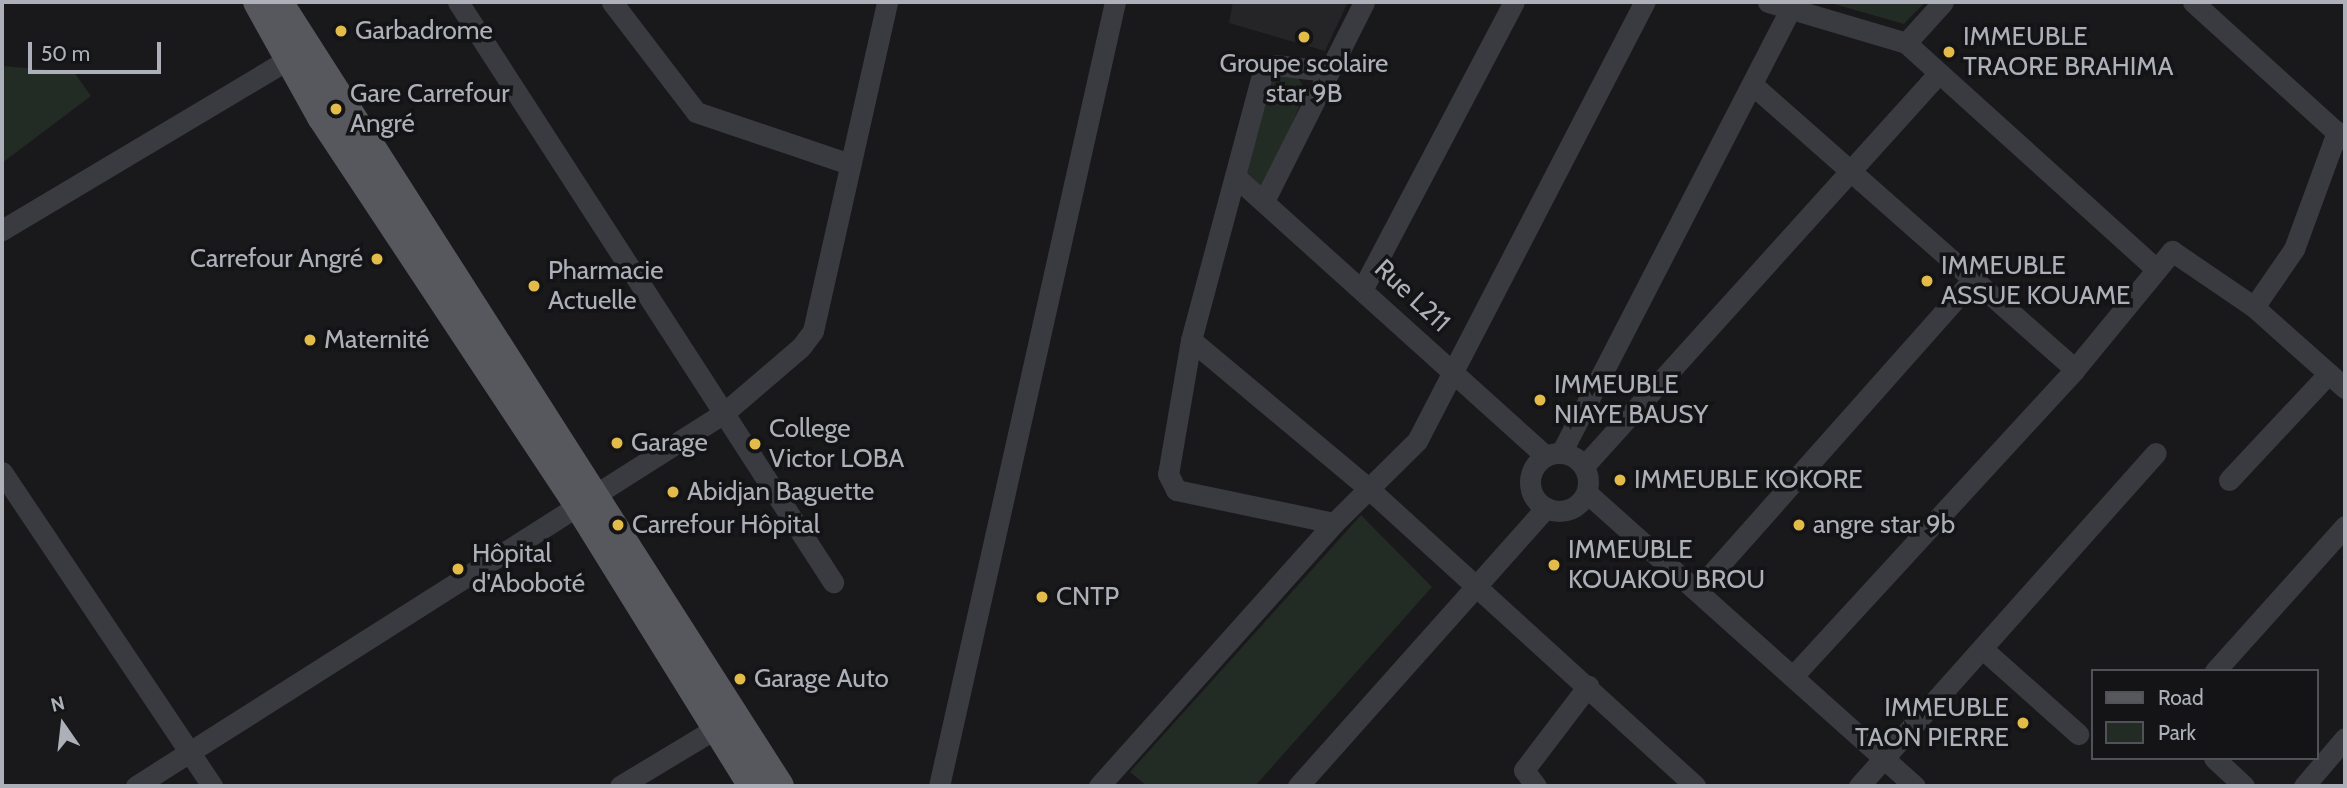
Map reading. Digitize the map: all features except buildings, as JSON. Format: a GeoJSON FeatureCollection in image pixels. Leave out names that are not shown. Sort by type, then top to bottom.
{"type":"FeatureCollection","features":[{"type":"Feature","properties":{"kind":"main road"},"geometry":{"type":"LineString","coordinates":[[257,2],[296,55],[588,500],[780,786]]}},
{"type":"Feature","properties":{"kind":"main road"},"geometry":{"type":"LineString","coordinates":[[279,2],[296,55]]}},
{"type":"Feature","properties":{"kind":"main road"},"geometry":{"type":"LineString","coordinates":[[588,500],[716,728],[752,786]]}},
{"type":"Feature","properties":{"kind":"street"},"geometry":{"type":"LineString","coordinates":[[458,2],[833,582]]}},
{"type":"Feature","properties":{"kind":"street"},"geometry":{"type":"LineString","coordinates":[[612,2],[696,113],[850,163]]}},
{"type":"Feature","properties":{"kind":"street"},"geometry":{"type":"LineString","coordinates":[[136,786],[724,413],[813,331],[887,2]]}},
{"type":"Feature","properties":{"kind":"street"},"geometry":{"type":"LineString","coordinates":[[939,786],[1115,2]]}},
{"type":"Feature","properties":{"kind":"street"},"geometry":{"type":"LineString","coordinates":[[1265,199],[1364,2]]}},
{"type":"Feature","properties":{"kind":"street"},"geometry":{"type":"LineString","coordinates":[[1363,288],[1514,2]]}},
{"type":"Feature","properties":{"kind":"street"},"geometry":{"type":"LineString","coordinates":[[1099,786],[1334,523],[1417,441],[1455,376],[1645,2]]}},
{"type":"Feature","properties":{"kind":"street"},"geometry":{"type":"LineString","coordinates":[[1768,2],[1906,43],[2156,269]]}},
{"type":"Feature","properties":{"kind":"street"},"geometry":{"type":"LineString","coordinates":[[1906,43],[1943,2]]}},
{"type":"Feature","properties":{"kind":"street"},"geometry":{"type":"LineString","coordinates":[[2193,2],[2341,136],[2294,249],[2255,307]]}},
{"type":"Feature","properties":{"kind":"street"},"geometry":{"type":"LineString","coordinates":[[1546,508],[1530,483],[1553,455],[1754,86],[1791,8]]}},
{"type":"Feature","properties":{"kind":"street"},"geometry":{"type":"LineString","coordinates":[[2,230],[296,55]]}},
{"type":"Feature","properties":{"kind":"street"},"geometry":{"type":"LineString","coordinates":[[1327,71],[1267,68],[1191,340],[1169,483],[1176,490],[1334,523]]}},
{"type":"Feature","properties":{"kind":"street"},"geometry":{"type":"LineString","coordinates":[[1915,786],[1699,588],[1587,493],[1584,466],[1938,74]]}},
{"type":"Feature","properties":{"kind":"street"},"geometry":{"type":"LineString","coordinates":[[1754,86],[1971,282],[2074,369]]}},
{"type":"Feature","properties":{"kind":"street","name":"Rue L211"},"geometry":{"type":"LineString","coordinates":[[1238,179],[1265,199],[1455,376],[1553,455]]}},
{"type":"Feature","properties":{"kind":"street"},"geometry":{"type":"LineString","coordinates":[[1794,675],[2074,369],[2172,251],[2255,307],[2345,388]]}},
{"type":"Feature","properties":{"kind":"street"},"geometry":{"type":"LineString","coordinates":[[1699,588],[1971,282]]}},
{"type":"Feature","properties":{"kind":"street"},"geometry":{"type":"LineString","coordinates":[[1191,340],[1369,489],[1477,591],[1588,686],[1695,786]]}},
{"type":"Feature","properties":{"kind":"street"},"geometry":{"type":"LineString","coordinates":[[2229,480],[2329,373]]}},
{"type":"Feature","properties":{"kind":"street"},"geometry":{"type":"LineString","coordinates":[[1859,786],[1985,651],[2156,453]]}},
{"type":"Feature","properties":{"kind":"street"},"geometry":{"type":"LineString","coordinates":[[1553,455],[1584,466]]}},
{"type":"Feature","properties":{"kind":"street"},"geometry":{"type":"LineString","coordinates":[[2,472],[212,786]]}},
{"type":"Feature","properties":{"kind":"street"},"geometry":{"type":"LineString","coordinates":[[1298,786],[1477,591],[1546,508],[1574,507],[1587,493]]}},
{"type":"Feature","properties":{"kind":"street"},"geometry":{"type":"LineString","coordinates":[[2217,669],[2345,526]]}},
{"type":"Feature","properties":{"kind":"street"},"geometry":{"type":"LineString","coordinates":[[1985,651],[2078,734]]}},
{"type":"Feature","properties":{"kind":"street"},"geometry":{"type":"LineString","coordinates":[[1536,786],[1524,770],[1588,686]]}},
{"type":"Feature","properties":{"kind":"street"},"geometry":{"type":"LineString","coordinates":[[620,786],[716,728]]}},
{"type":"Feature","properties":{"kind":"street"},"geometry":{"type":"LineString","coordinates":[[2304,786],[2345,738]]}},
{"type":"Feature","properties":{"kind":"street"},"geometry":{"type":"LineString","coordinates":[[2216,760],[2244,786]]}},
{"type":"Feature","properties":{"kind":"shaded area","name":"Groupe scolaire star 9B"},"geometry":{"type":"Polygon","coordinates":[[[1233,2],[1348,2],[1325,51],[1229,23],[1233,2]]]}},
{"type":"Feature","properties":{"kind":"green space"},"geometry":{"type":"Polygon","coordinates":[[[1827,2],[1925,2],[1904,24],[1827,2]]]}},
{"type":"Feature","properties":{"kind":"green space"},"geometry":{"type":"Polygon","coordinates":[[[2,66],[74,72],[91,96],[2,163],[2,66]]]}},
{"type":"Feature","properties":{"kind":"green space"},"geometry":{"type":"Polygon","coordinates":[[[1266,75],[1298,78],[1306,91],[1264,190],[1245,175],[1266,75]]]}},
{"type":"Feature","properties":{"kind":"green space"},"geometry":{"type":"Polygon","coordinates":[[[1361,515],[1432,587],[1255,786],[1147,786],[1130,772],[1361,515]]]}},
{"type":"Feature","properties":{"kind":"place","name":"Garbadrome"},"geometry":{"type":"Point","coordinates":[341,31]}},
{"type":"Feature","properties":{"kind":"place","name":"Groupe scolaire star 9B"},"geometry":{"type":"Point","coordinates":[1304,37]}},
{"type":"Feature","properties":{"kind":"place","name":"IMMEUBLE TRAORE BRAHIMA"},"geometry":{"type":"Point","coordinates":[1949,52]}},
{"type":"Feature","properties":{"kind":"place","name":"Gare Carrefour Angré"},"geometry":{"type":"Point","coordinates":[336,109]}},
{"type":"Feature","properties":{"kind":"place","name":"Carrefour Angré"},"geometry":{"type":"Point","coordinates":[377,259]}},
{"type":"Feature","properties":{"kind":"place","name":"IMMEUBLE ASSUE KOUAME"},"geometry":{"type":"Point","coordinates":[1927,281]}},
{"type":"Feature","properties":{"kind":"place","name":"Pharmacie Actuelle"},"geometry":{"type":"Point","coordinates":[534,286]}},
{"type":"Feature","properties":{"kind":"place","name":"Maternité"},"geometry":{"type":"Point","coordinates":[310,340]}},
{"type":"Feature","properties":{"kind":"place","name":"IMMEUBLE NIAYE BAUSY"},"geometry":{"type":"Point","coordinates":[1540,400]}},
{"type":"Feature","properties":{"kind":"place","name":"Garage"},"geometry":{"type":"Point","coordinates":[617,443]}},
{"type":"Feature","properties":{"kind":"place","name":"College Victor LOBA"},"geometry":{"type":"Point","coordinates":[755,444]}},
{"type":"Feature","properties":{"kind":"place","name":"IMMEUBLE KOKORE"},"geometry":{"type":"Point","coordinates":[1620,480]}},
{"type":"Feature","properties":{"kind":"place","name":"Abidjan Baguette"},"geometry":{"type":"Point","coordinates":[673,492]}},
{"type":"Feature","properties":{"kind":"place","name":"Carrefour Hôpital"},"geometry":{"type":"Point","coordinates":[618,525]}},
{"type":"Feature","properties":{"kind":"place","name":"angre star 9b"},"geometry":{"type":"Point","coordinates":[1799,525]}},
{"type":"Feature","properties":{"kind":"place","name":"IMMEUBLE KOUAKOU BROU"},"geometry":{"type":"Point","coordinates":[1554,565]}},
{"type":"Feature","properties":{"kind":"place","name":"Hôpital d'Aboboté"},"geometry":{"type":"Point","coordinates":[458,569]}},
{"type":"Feature","properties":{"kind":"place","name":"CNTP"},"geometry":{"type":"Point","coordinates":[1042,597]}},
{"type":"Feature","properties":{"kind":"place","name":"Garage Auto"},"geometry":{"type":"Point","coordinates":[740,679]}},
{"type":"Feature","properties":{"kind":"place","name":"IMMEUBLE TAON PIERRE"},"geometry":{"type":"Point","coordinates":[2023,723]}}]}
